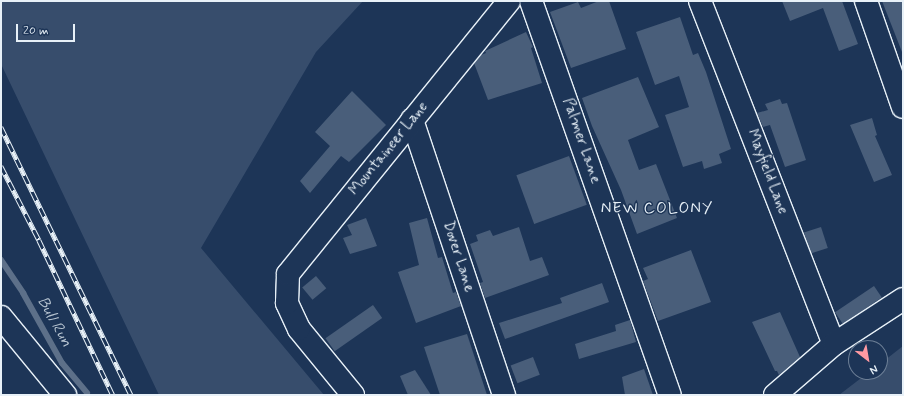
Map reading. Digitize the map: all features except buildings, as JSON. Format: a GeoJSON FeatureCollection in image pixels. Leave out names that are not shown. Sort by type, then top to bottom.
{"type":"FeatureCollection","features":[{"type":"Feature","properties":{"kind":"street","name":"Mountaineer Lane"},"geometry":{"type":"LineString","coordinates":[[353,395],[299,329],[287,303],[288,274],[509,1]]}},
{"type":"Feature","properties":{"kind":"street","name":"Palmer Lane"},"geometry":{"type":"LineString","coordinates":[[531,1],[670,395]]}},
{"type":"Feature","properties":{"kind":"street","name":"Mayfield Lane"},"geometry":{"type":"LineString","coordinates":[[700,1],[834,344]]}},
{"type":"Feature","properties":{"kind":"street"},"geometry":{"type":"LineString","coordinates":[[866,1],[903,107]]}},
{"type":"Feature","properties":{"kind":"street","name":"Dover Lane"},"geometry":{"type":"LineString","coordinates":[[412,120],[504,395]]}},
{"type":"Feature","properties":{"kind":"street"},"geometry":{"type":"LineString","coordinates":[[775,395],[834,344],[903,299]]}},
{"type":"Feature","properties":{"kind":"street"},"geometry":{"type":"LineString","coordinates":[[1,318],[65,395]]}},
{"type":"Feature","properties":{"kind":"shaded area"},"geometry":{"type":"Polygon","coordinates":[[[1,1],[363,1],[316,52],[201,248],[324,395],[159,395],[1,64],[1,1]]]}},
{"type":"Feature","properties":{"kind":"shaded area"},"geometry":{"type":"Polygon","coordinates":[[[903,346],[903,395],[839,395],[859,380],[888,380],[888,358],[903,346]]]}},
{"type":"Feature","properties":{"kind":"waterway","name":"Bull Run"},"geometry":{"type":"LineString","coordinates":[[1,260],[23,293],[62,363],[87,393]]}},
{"type":"Feature","properties":{"kind":"railway"},"geometry":{"type":"LineString","coordinates":[[1,127],[131,395]]}},
{"type":"Feature","properties":{"kind":"railway"},"geometry":{"type":"LineString","coordinates":[[1,166],[39,240],[113,395]]}},
{"type":"Feature","properties":{"kind":"district","name":"NEW COLONY"},"geometry":{"type":"Point","coordinates":[657,209]}}]}
